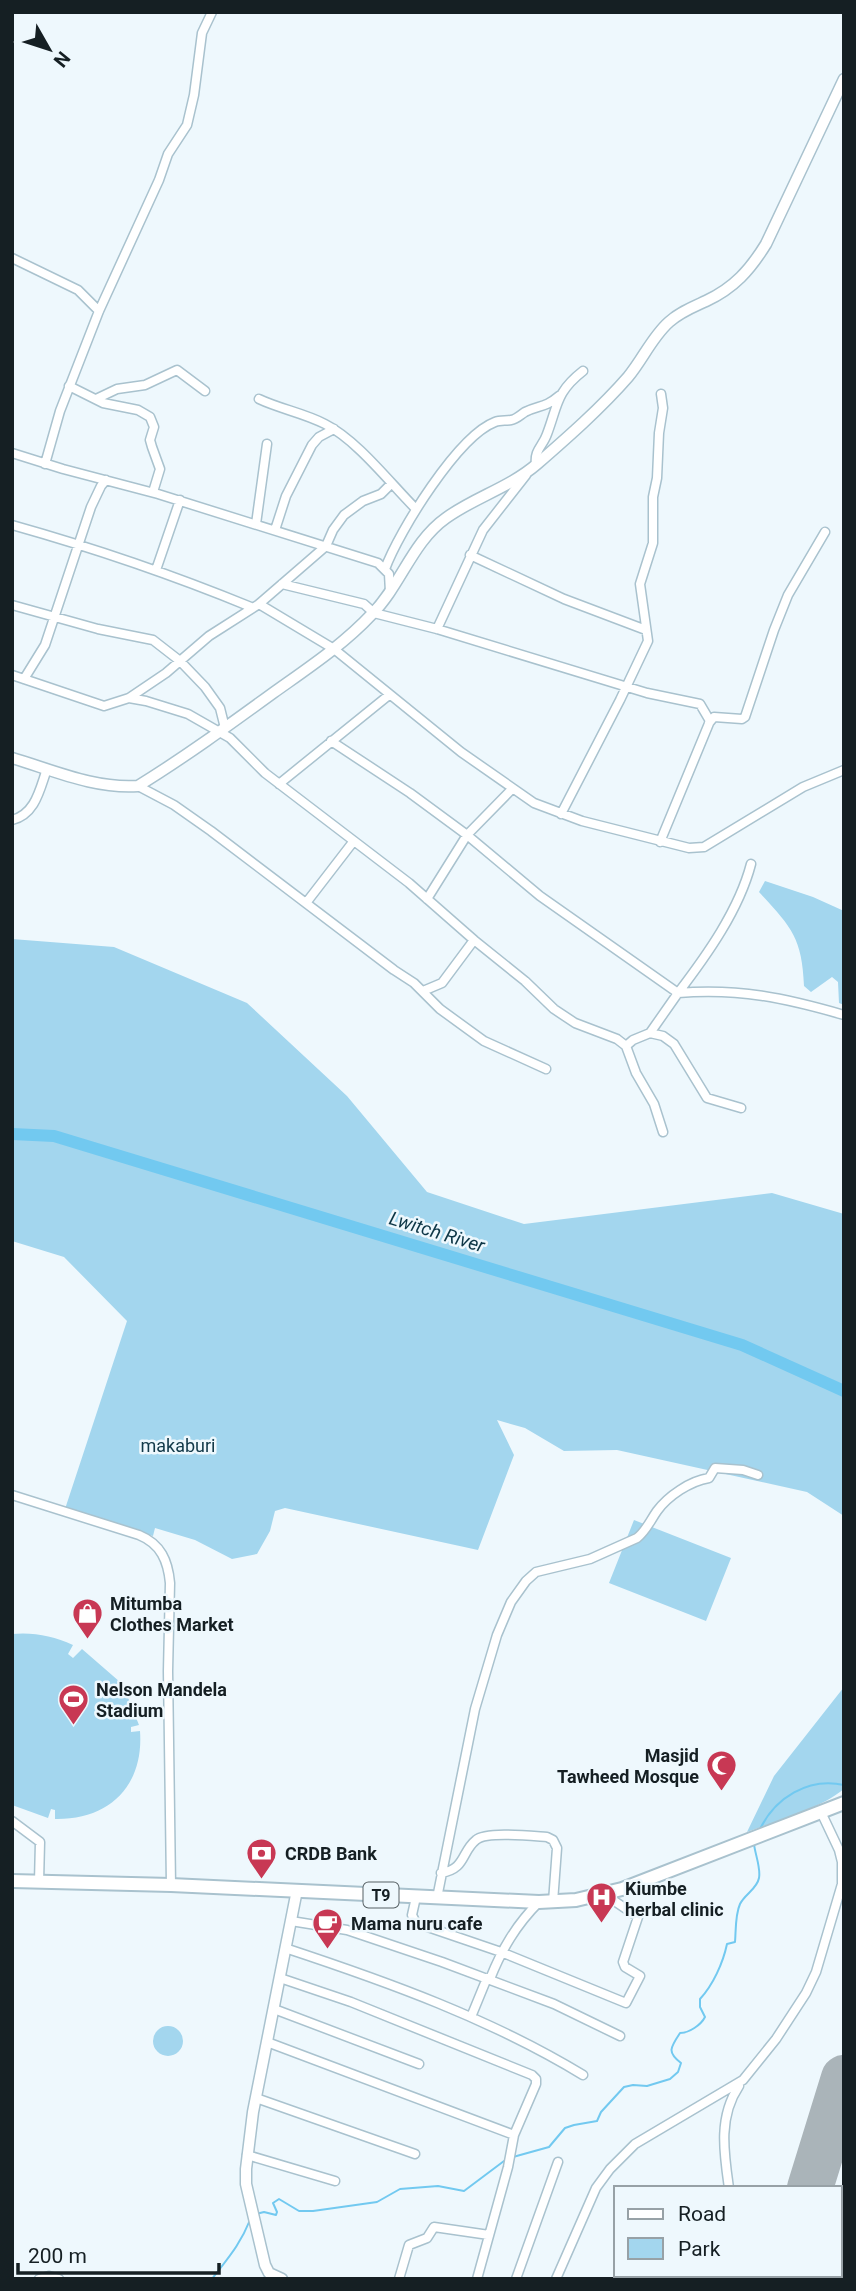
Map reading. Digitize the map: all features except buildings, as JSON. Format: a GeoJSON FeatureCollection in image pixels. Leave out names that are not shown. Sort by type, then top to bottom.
{"type":"FeatureCollection","features":[{"type":"Feature","properties":{"kind":"highway","name":"T9"},"geometry":{"type":"LineString","coordinates":[[12,1881],[171,1885],[553,1902],[604,1894],[844,1803]]}},
{"type":"Feature","properties":{"kind":"street"},"geometry":{"type":"LineString","coordinates":[[45,464],[69,386],[99,311],[169,154],[187,125],[202,33],[212,12]]}},
{"type":"Feature","properties":{"kind":"street"},"geometry":{"type":"LineString","coordinates":[[437,629],[484,530],[536,465],[627,378],[656,336],[670,321],[723,292],[751,268],[766,244],[844,79]]}},
{"type":"Feature","properties":{"kind":"street"},"geometry":{"type":"LineString","coordinates":[[12,258],[72,286],[99,311]]}},
{"type":"Feature","properties":{"kind":"street"},"geometry":{"type":"LineString","coordinates":[[96,399],[117,389],[145,384],[177,370],[205,391]]}},
{"type":"Feature","properties":{"kind":"street"},"geometry":{"type":"LineString","coordinates":[[385,569],[416,509],[458,453],[495,422],[514,419],[527,411],[542,408],[559,396],[583,371]]}},
{"type":"Feature","properties":{"kind":"street"},"geometry":{"type":"LineString","coordinates":[[69,386],[115,407],[138,410],[150,416],[154,427],[150,440],[160,469],[153,492]]}},
{"type":"Feature","properties":{"kind":"street"},"geometry":{"type":"LineString","coordinates":[[561,814],[646,648],[640,584],[653,543],[651,515],[657,478],[662,394]]}},
{"type":"Feature","properties":{"kind":"street"},"geometry":{"type":"LineString","coordinates":[[536,465],[536,452],[546,438],[559,396]]}},
{"type":"Feature","properties":{"kind":"street"},"geometry":{"type":"LineString","coordinates":[[259,399],[299,411],[334,429],[416,509]]}},
{"type":"Feature","properties":{"kind":"street"},"geometry":{"type":"LineString","coordinates":[[275,530],[286,496],[312,445],[334,429]]}},
{"type":"Feature","properties":{"kind":"street"},"geometry":{"type":"LineString","coordinates":[[256,524],[267,444]]}},
{"type":"Feature","properties":{"kind":"street"},"geometry":{"type":"LineString","coordinates":[[12,453],[180,500],[378,563],[389,574],[390,592]]}},
{"type":"Feature","properties":{"kind":"street"},"geometry":{"type":"LineString","coordinates":[[12,758],[88,782],[138,786],[222,730],[334,649],[374,613],[418,547],[445,518],[505,487],[536,465]]}},
{"type":"Feature","properties":{"kind":"street"},"geometry":{"type":"LineString","coordinates":[[24,679],[42,652],[91,507],[106,480]]}},
{"type":"Feature","properties":{"kind":"street"},"geometry":{"type":"LineString","coordinates":[[12,675],[104,706],[129,698],[282,584],[326,546],[344,515],[363,501],[381,494],[391,484]]}},
{"type":"Feature","properties":{"kind":"street"},"geometry":{"type":"LineString","coordinates":[[156,570],[180,500]]}},
{"type":"Feature","properties":{"kind":"street"},"geometry":{"type":"LineString","coordinates":[[12,525],[79,543],[255,606],[334,649],[461,752],[534,803],[561,814],[660,842],[689,848],[704,847],[803,787],[844,770]]}},
{"type":"Feature","properties":{"kind":"street"},"geometry":{"type":"LineString","coordinates":[[660,842],[710,721],[719,716],[742,719],[745,717],[788,595],[825,532]]}},
{"type":"Feature","properties":{"kind":"street"},"geometry":{"type":"LineString","coordinates":[[470,555],[564,599],[646,630]]}},
{"type":"Feature","properties":{"kind":"street"},"geometry":{"type":"LineString","coordinates":[[282,584],[364,604],[374,613],[437,629],[626,687],[700,704],[710,721]]}},
{"type":"Feature","properties":{"kind":"street"},"geometry":{"type":"LineString","coordinates":[[12,605],[110,632],[153,640],[180,661],[205,687],[220,708],[222,730]]}},
{"type":"Feature","properties":{"kind":"street"},"geometry":{"type":"LineString","coordinates":[[279,784],[389,695]]}},
{"type":"Feature","properties":{"kind":"street"},"geometry":{"type":"LineString","coordinates":[[129,698],[188,715],[222,730],[251,761],[427,898],[554,1009],[575,1023],[617,1039],[626,1046],[636,1073],[654,1104],[663,1132]]}},
{"type":"Feature","properties":{"kind":"street"},"geometry":{"type":"LineString","coordinates":[[331,741],[400,786],[467,835],[540,896],[678,993],[720,990],[757,993],[844,1015]]}},
{"type":"Feature","properties":{"kind":"street"},"geometry":{"type":"LineString","coordinates":[[12,820],[22,817],[34,804],[47,769]]}},
{"type":"Feature","properties":{"kind":"street"},"geometry":{"type":"LineString","coordinates":[[138,786],[183,812],[423,990],[440,1009],[484,1041],[546,1069]]}},
{"type":"Feature","properties":{"kind":"street"},"geometry":{"type":"LineString","coordinates":[[427,898],[467,835],[512,789]]}},
{"type":"Feature","properties":{"kind":"street"},"geometry":{"type":"LineString","coordinates":[[306,903],[353,842]]}},
{"type":"Feature","properties":{"kind":"street"},"geometry":{"type":"LineString","coordinates":[[626,1046],[650,1033],[678,993],[731,913],[747,879],[751,863]]}},
{"type":"Feature","properties":{"kind":"street"},"geometry":{"type":"LineString","coordinates":[[423,990],[442,983],[474,940]]}},
{"type":"Feature","properties":{"kind":"street"},"geometry":{"type":"LineString","coordinates":[[650,1033],[663,1036],[674,1044],[708,1098],[741,1108]]}},
{"type":"Feature","properties":{"kind":"street"},"geometry":{"type":"LineString","coordinates":[[437,1898],[475,1709],[504,1619],[526,1581],[536,1572],[590,1559],[637,1538],[658,1509],[675,1494],[697,1481],[709,1478],[715,1468],[737,1469],[758,1475]]}},
{"type":"Feature","properties":{"kind":"street"},"geometry":{"type":"LineString","coordinates":[[12,1495],[147,1538],[159,1548],[166,1562],[170,1583],[167,1671],[171,1885]]}},
{"type":"Feature","properties":{"kind":"street"},"geometry":{"type":"LineString","coordinates":[[729,2186],[724,2127],[734,2094],[806,1993],[816,1972],[842,1884],[841,1849],[821,1812]]}},
{"type":"Feature","properties":{"kind":"street"},"geometry":{"type":"LineString","coordinates":[[12,1822],[40,1842],[39,1882]]}},
{"type":"Feature","properties":{"kind":"street"},"geometry":{"type":"LineString","coordinates":[[441,1873],[455,1869],[473,1843],[482,1836],[547,1837],[553,1840],[557,1848],[553,1902]]}},
{"type":"Feature","properties":{"kind":"street"},"geometry":{"type":"LineString","coordinates":[[282,2279],[268,2276],[246,2184],[247,2155],[297,1890]]}},
{"type":"Feature","properties":{"kind":"street"},"geometry":{"type":"LineString","coordinates":[[416,1898],[412,1916],[416,1923],[501,1952],[626,2003],[640,1976],[625,1967],[623,1962],[638,1917],[604,1894]]}},
{"type":"Feature","properties":{"kind":"street"},"geometry":{"type":"LineString","coordinates":[[471,2017],[501,1952],[520,1922],[539,1902]]}},
{"type":"Feature","properties":{"kind":"street"},"geometry":{"type":"LineString","coordinates":[[291,1921],[362,1935],[488,1979],[554,2004],[620,2036]]}},
{"type":"Feature","properties":{"kind":"street"},"geometry":{"type":"LineString","coordinates":[[285,1948],[471,2017],[536,2047],[583,2075]]}},
{"type":"Feature","properties":{"kind":"street"},"geometry":{"type":"LineString","coordinates":[[280,1978],[351,2002],[532,2075],[536,2080],[514,2135],[508,2168],[477,2279]]}},
{"type":"Feature","properties":{"kind":"street"},"geometry":{"type":"LineString","coordinates":[[274,2008],[419,2064]]}},
{"type":"Feature","properties":{"kind":"street"},"geometry":{"type":"LineString","coordinates":[[267,2042],[514,2135]]}},
{"type":"Feature","properties":{"kind":"street"},"geometry":{"type":"LineString","coordinates":[[556,2279],[596,2188],[624,2155],[647,2136],[734,2088],[743,2080]]}},
{"type":"Feature","properties":{"kind":"street"},"geometry":{"type":"LineString","coordinates":[[256,2098],[415,2154]]}},
{"type":"Feature","properties":{"kind":"street"},"geometry":{"type":"LineString","coordinates":[[247,2155],[335,2180]]}},
{"type":"Feature","properties":{"kind":"street"},"geometry":{"type":"LineString","coordinates":[[516,2279],[558,2162]]}},
{"type":"Feature","properties":{"kind":"street"},"geometry":{"type":"LineString","coordinates":[[399,2279],[409,2245],[427,2238],[434,2227],[489,2235]]}},
{"type":"Feature","properties":{"kind":"street"},"geometry":{"type":"LineString","coordinates":[[39,2279],[49,2276],[59,2279]]}},
{"type":"Feature","properties":{"kind":"green space"},"geometry":{"type":"Polygon","coordinates":[[[765,881],[844,911],[844,1005],[839,1003],[838,982],[832,977],[811,992],[804,986],[801,956],[793,934],[759,892],[765,881]]]}},
{"type":"Feature","properties":{"kind":"green space","name":"makaburi"},"geometry":{"type":"Polygon","coordinates":[[[12,939],[114,947],[247,1003],[347,1096],[427,1192],[524,1224],[772,1193],[844,1214],[844,1516],[807,1492],[617,1450],[564,1451],[525,1428],[497,1420],[514,1455],[478,1550],[285,1508],[275,1511],[270,1531],[257,1554],[232,1559],[195,1540],[155,1528],[153,1536],[65,1509],[127,1321],[64,1257],[12,1241],[12,939]]]}},
{"type":"Feature","properties":{"kind":"green space"},"geometry":{"type":"Polygon","coordinates":[[[634,1520],[731,1558],[706,1621],[609,1583],[634,1520]]]}},
{"type":"Feature","properties":{"kind":"green space","name":"Nelson Mandela Stadium"},"geometry":{"type":"Polygon","coordinates":[[[12,1634],[36,1634],[66,1642],[73,1645],[68,1654],[73,1658],[82,1649],[120,1682],[112,1692],[117,1697],[125,1690],[139,1725],[131,1727],[131,1732],[140,1731],[140,1751],[129,1783],[107,1806],[74,1818],[55,1819],[55,1810],[51,1809],[48,1818],[12,1805],[12,1634]]]}},
{"type":"Feature","properties":{"kind":"green space"},"geometry":{"type":"Polygon","coordinates":[[[844,1687],[844,1789],[810,1808],[747,1832],[774,1776],[844,1687]]]}},
{"type":"Feature","properties":{"kind":"green space"},"geometry":{"type":"Polygon","coordinates":[[[168,2026],[179,2030],[183,2041],[179,2052],[168,2056],[157,2052],[153,2041],[157,2030],[168,2026]]]}},
{"type":"Feature","properties":{"kind":"waterway","name":"Lwitch River"},"geometry":{"type":"LineString","coordinates":[[12,1134],[54,1136],[742,1345],[844,1391]]}},
{"type":"Feature","properties":{"kind":"waterway"},"geometry":{"type":"LineString","coordinates":[[760,1829],[774,1808],[794,1792],[818,1784],[844,1785]]}},
{"type":"Feature","properties":{"kind":"waterway"},"geometry":{"type":"LineString","coordinates":[[513,2157],[549,2147],[565,2128],[597,2121],[601,2112],[624,2087],[647,2086],[670,2079],[678,2072],[681,2063],[672,2053],[672,2046],[680,2033],[694,2028],[705,2017],[700,2007],[700,1999],[717,1973],[727,1944],[735,1942],[736,1918],[740,1904],[758,1882],[759,1870],[754,1844]]}},
{"type":"Feature","properties":{"kind":"waterway"},"geometry":{"type":"LineString","coordinates":[[256,2214],[264,2212],[276,2215],[273,2203],[279,2199],[299,2211],[313,2211],[377,2202],[400,2189],[438,2186],[464,2191],[504,2161]]}},
{"type":"Feature","properties":{"kind":"waterway"},"geometry":{"type":"LineString","coordinates":[[212,2279],[238,2244],[250,2220]]}},
{"type":"Feature","properties":{"kind":"runway"},"geometry":{"type":"LineString","coordinates":[[811,2186],[844,2078]]}},
{"type":"Feature","properties":{"kind":"place","name":"Mitumba Clothes Market"},"geometry":{"type":"Point","coordinates":[87,1640]}},
{"type":"Feature","properties":{"kind":"place","name":"Nelson Mandela Stadium"},"geometry":{"type":"Point","coordinates":[73,1726]}},
{"type":"Feature","properties":{"kind":"place","name":"Masjid Tawheed Mosque"},"geometry":{"type":"Point","coordinates":[722,1792]}},
{"type":"Feature","properties":{"kind":"place","name":"CRDB Bank"},"geometry":{"type":"Point","coordinates":[262,1880]}},
{"type":"Feature","properties":{"kind":"place","name":"Kiumbe herbal clinic"},"geometry":{"type":"Point","coordinates":[602,1925]}},
{"type":"Feature","properties":{"kind":"place","name":"Mama nuru cafe"},"geometry":{"type":"Point","coordinates":[328,1950]}}]}
